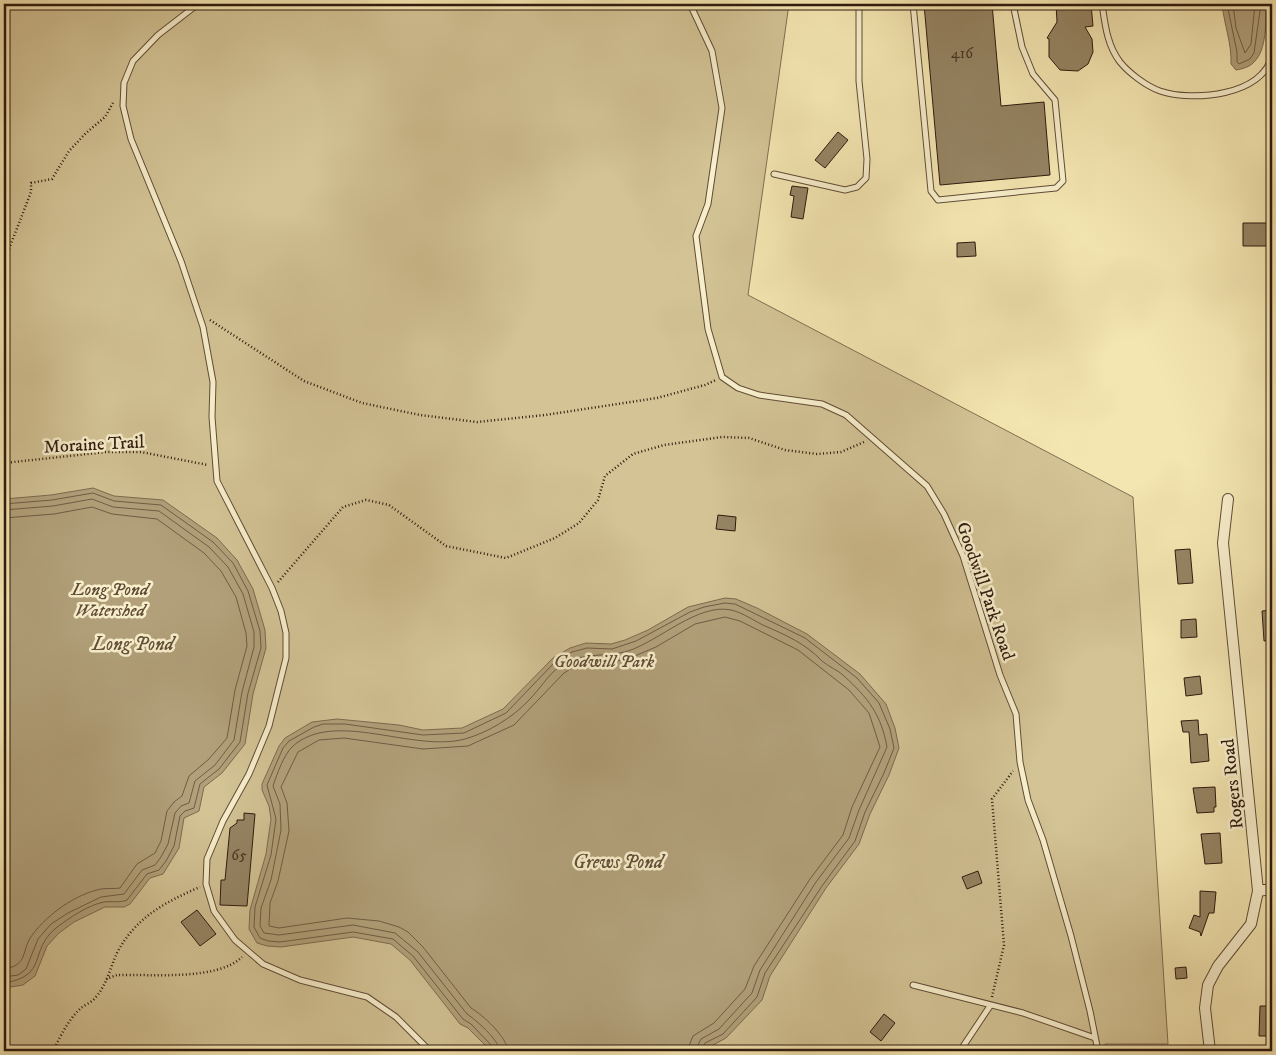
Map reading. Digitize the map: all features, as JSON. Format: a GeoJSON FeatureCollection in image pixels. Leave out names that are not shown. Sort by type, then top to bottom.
{"type":"FeatureCollection","features":[{"type":"Feature","properties":{"kind":"street","name":"Rogers Road"},"geometry":{"type":"LineString","coordinates":[[1210,1051],[1205,1008],[1208,985],[1218,966],[1251,924],[1258,891],[1223,543],[1228,499]]}},
{"type":"Feature","properties":{"kind":"street"},"geometry":{"type":"LineString","coordinates":[[1258,891],[1272,889]]}},
{"type":"Feature","properties":{"kind":"lane"},"geometry":{"type":"LineString","coordinates":[[198,4],[158,35],[133,61],[124,83],[123,106],[131,139],[181,261],[198,312],[213,382],[212,417],[217,482],[272,588],[282,611],[286,633],[286,658],[269,726],[249,774],[223,821],[207,859],[206,884],[214,911],[235,940],[263,964],[300,980],[367,997],[396,1017],[430,1051]]}},
{"type":"Feature","properties":{"kind":"lane"},"geometry":{"type":"LineString","coordinates":[[690,4],[712,52],[722,108],[708,204],[696,236],[708,329],[722,377]]}},
{"type":"Feature","properties":{"kind":"lane"},"geometry":{"type":"LineString","coordinates":[[774,174],[845,190],[856,187],[866,178],[867,159],[859,81],[859,4]]}},
{"type":"Feature","properties":{"kind":"lane"},"geometry":{"type":"LineString","coordinates":[[913,4],[931,191],[938,200],[1056,188],[1063,181],[1056,100],[1034,74],[1022,47],[1013,4]]}},
{"type":"Feature","properties":{"kind":"lane"},"geometry":{"type":"LineString","coordinates":[[1102,4],[1109,42],[1120,62],[1134,75],[1158,90],[1187,96],[1219,94],[1252,82],[1262,75],[1272,63],[1272,55]]}},
{"type":"Feature","properties":{"kind":"lane","name":"Goodwill Park Road"},"geometry":{"type":"LineString","coordinates":[[722,377],[738,388],[759,395],[822,404],[846,415],[927,486],[944,514],[963,556],[1000,675],[1016,714],[1020,762],[1028,800],[1043,840],[1071,936],[1098,1051]]}},
{"type":"Feature","properties":{"kind":"lane"},"geometry":{"type":"LineString","coordinates":[[913,985],[1054,1023],[1095,1038]]}},
{"type":"Feature","properties":{"kind":"lane"},"geometry":{"type":"LineString","coordinates":[[960,1051],[990,1006]]}},
{"type":"Feature","properties":{"kind":"path"},"geometry":{"type":"LineString","coordinates":[[4,262],[31,192],[32,183],[52,179],[69,151],[105,117],[124,83]]}},
{"type":"Feature","properties":{"kind":"path"},"geometry":{"type":"LineString","coordinates":[[198,312],[304,381],[362,403],[420,415],[477,422],[564,413],[657,398],[705,385],[722,377]]}},
{"type":"Feature","properties":{"kind":"path"},"geometry":{"type":"LineString","coordinates":[[272,588],[343,507],[366,500],[389,505],[446,546],[506,558],[555,538],[579,523],[598,500],[605,476],[633,454],[699,438],[749,438],[786,450],[817,454],[841,452],[874,439]]}},
{"type":"Feature","properties":{"kind":"path","name":"Moraine Trail"},"geometry":{"type":"LineString","coordinates":[[4,463],[106,452],[141,452],[215,466]]}},
{"type":"Feature","properties":{"kind":"path"},"geometry":{"type":"LineString","coordinates":[[990,1006],[1004,945],[992,799],[1020,762]]}},
{"type":"Feature","properties":{"kind":"path"},"geometry":{"type":"LineString","coordinates":[[53,1051],[72,1018],[81,1008],[95,999],[106,979],[116,954],[130,931],[164,904],[206,884]]}},
{"type":"Feature","properties":{"kind":"path"},"geometry":{"type":"LineString","coordinates":[[106,979],[117,975],[211,972],[236,963],[248,951]]}},
{"type":"Feature","properties":{"kind":"green space","name":"Goodwill Park"},"geometry":{"type":"Polygon","coordinates":[[[4,4],[789,4],[748,295],[1133,497],[1168,1044],[1105,1044],[1107,1051],[4,1051],[4,4]]]}},
{"type":"Feature","properties":{"kind":"water"},"geometry":{"type":"Polygon","coordinates":[[[1222,4],[1266,4],[1264,43],[1258,57],[1246,68],[1236,70],[1231,64],[1222,4]]]}},
{"type":"Feature","properties":{"kind":"water","name":"Long Pond"},"geometry":{"type":"Polygon","coordinates":[[[93,488],[114,496],[163,500],[217,538],[237,560],[253,589],[265,630],[266,648],[253,694],[245,744],[222,773],[204,787],[199,811],[184,818],[179,848],[163,874],[150,878],[130,904],[124,907],[105,907],[74,922],[59,933],[47,946],[35,976],[23,985],[4,988],[4,499],[51,495],[93,488]]]}},
{"type":"Feature","properties":{"kind":"water","name":"Grews Pond"},"geometry":{"type":"Polygon","coordinates":[[[725,598],[736,599],[757,608],[807,634],[860,674],[886,704],[895,728],[899,748],[859,844],[826,888],[770,976],[762,1000],[726,1038],[702,1051],[491,1051],[468,1028],[460,1024],[410,960],[391,944],[353,937],[281,947],[257,943],[249,929],[250,910],[266,854],[271,819],[262,784],[279,746],[285,738],[312,722],[337,719],[399,725],[423,730],[462,728],[503,709],[553,658],[570,648],[586,643],[611,644],[625,640],[648,630],[688,607],[725,598]]]}},
{"type":"Feature","properties":{"kind":"building"},"geometry":{"type":"Polygon","coordinates":[[[924,4],[992,4],[1001,106],[1044,102],[1050,175],[940,185],[924,4]]]}},
{"type":"Feature","properties":{"kind":"building"},"geometry":{"type":"Polygon","coordinates":[[[1056,4],[1091,4],[1093,26],[1085,27],[1092,39],[1093,52],[1088,64],[1078,71],[1060,70],[1049,57],[1049,39],[1047,38],[1057,22],[1056,4]]]}},
{"type":"Feature","properties":{"kind":"building"},"geometry":{"type":"Polygon","coordinates":[[[838,132],[848,140],[825,168],[815,160],[838,132]]]}},
{"type":"Feature","properties":{"kind":"building"},"geometry":{"type":"Polygon","coordinates":[[[792,186],[808,188],[803,219],[791,217],[794,196],[790,195],[792,186]]]}},
{"type":"Feature","properties":{"kind":"building"},"geometry":{"type":"Polygon","coordinates":[[[1243,223],[1272,223],[1272,246],[1243,246],[1243,223]]]}},
{"type":"Feature","properties":{"kind":"building"},"geometry":{"type":"Polygon","coordinates":[[[975,242],[976,256],[957,257],[957,243],[975,242]]]}},
{"type":"Feature","properties":{"kind":"building"},"geometry":{"type":"Polygon","coordinates":[[[718,515],[736,517],[735,531],[716,529],[718,515]]]}},
{"type":"Feature","properties":{"kind":"building"},"geometry":{"type":"Polygon","coordinates":[[[1190,549],[1193,583],[1178,584],[1175,550],[1190,549]]]}},
{"type":"Feature","properties":{"kind":"building"},"geometry":{"type":"Polygon","coordinates":[[[1272,610],[1272,640],[1264,641],[1262,611],[1272,610]]]}},
{"type":"Feature","properties":{"kind":"building"},"geometry":{"type":"Polygon","coordinates":[[[1196,619],[1197,637],[1181,638],[1181,620],[1196,619]]]}},
{"type":"Feature","properties":{"kind":"building"},"geometry":{"type":"Polygon","coordinates":[[[1200,676],[1202,694],[1186,696],[1184,678],[1200,676]]]}},
{"type":"Feature","properties":{"kind":"building"},"geometry":{"type":"Polygon","coordinates":[[[1198,720],[1199,735],[1207,734],[1209,761],[1191,763],[1189,732],[1183,732],[1181,721],[1198,720]]]}},
{"type":"Feature","properties":{"kind":"building"},"geometry":{"type":"Polygon","coordinates":[[[1215,787],[1216,807],[1214,807],[1214,812],[1197,813],[1193,788],[1215,787]]]}},
{"type":"Feature","properties":{"kind":"building"},"geometry":{"type":"Polygon","coordinates":[[[244,813],[255,814],[247,906],[220,905],[221,880],[225,880],[230,828],[237,823],[237,820],[244,820],[244,813]]]}},
{"type":"Feature","properties":{"kind":"building"},"geometry":{"type":"Polygon","coordinates":[[[1220,833],[1222,863],[1205,864],[1201,834],[1220,833]]]}},
{"type":"Feature","properties":{"kind":"building"},"geometry":{"type":"Polygon","coordinates":[[[978,871],[982,883],[967,889],[962,877],[978,871]]]}},
{"type":"Feature","properties":{"kind":"building"},"geometry":{"type":"Polygon","coordinates":[[[1200,891],[1216,892],[1214,913],[1209,913],[1201,936],[1200,932],[1189,928],[1194,915],[1200,917],[1200,891]]]}},
{"type":"Feature","properties":{"kind":"building"},"geometry":{"type":"Polygon","coordinates":[[[197,910],[216,934],[200,946],[181,922],[197,910]]]}},
{"type":"Feature","properties":{"kind":"building"},"geometry":{"type":"Polygon","coordinates":[[[1186,967],[1187,978],[1176,979],[1175,968],[1186,967]]]}},
{"type":"Feature","properties":{"kind":"building"},"geometry":{"type":"Polygon","coordinates":[[[1260,1006],[1272,1006],[1272,1036],[1259,1036],[1260,1006]]]}},
{"type":"Feature","properties":{"kind":"building"},"geometry":{"type":"Polygon","coordinates":[[[884,1014],[895,1023],[881,1041],[870,1032],[884,1014]]]}},
{"type":"Feature","properties":{"kind":"park label","name":"Long Pond Watershed"},"geometry":{"type":"Point","coordinates":[110,599]}}]}
